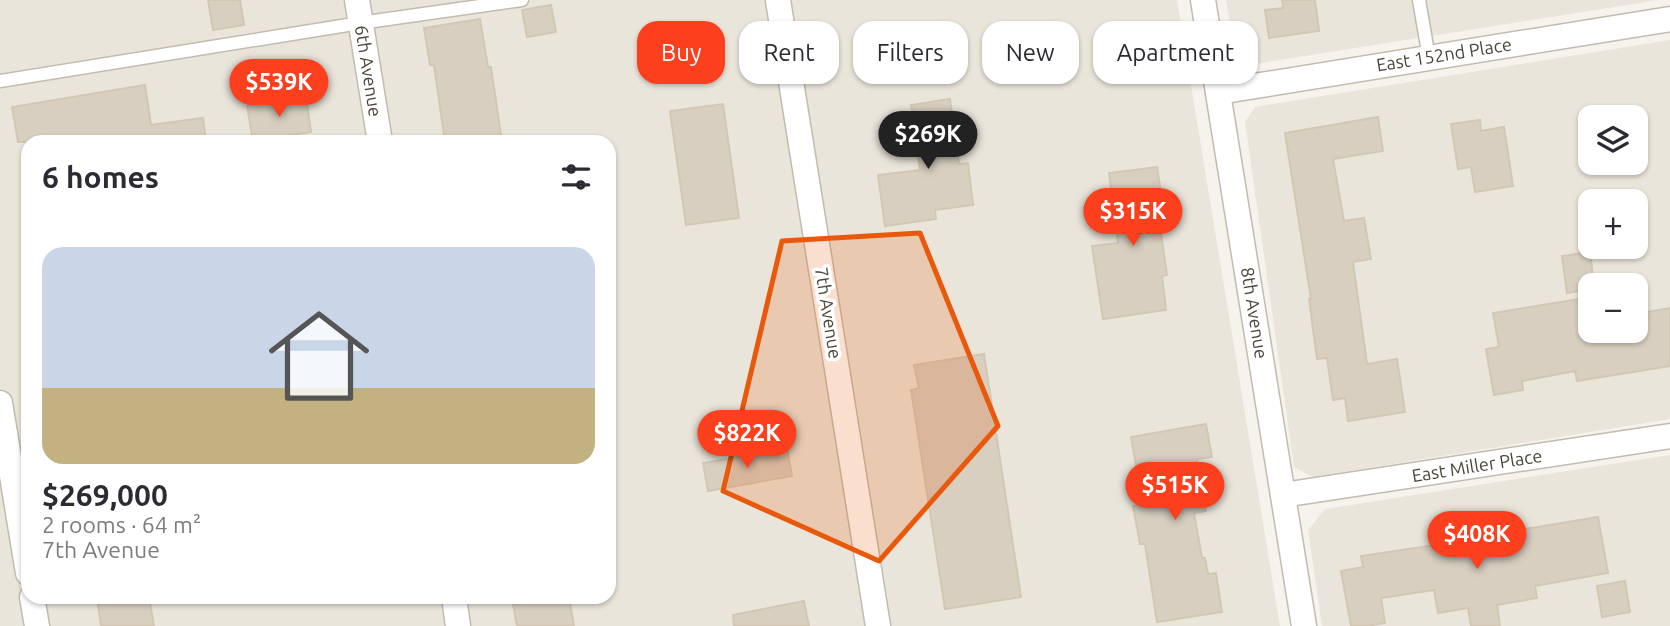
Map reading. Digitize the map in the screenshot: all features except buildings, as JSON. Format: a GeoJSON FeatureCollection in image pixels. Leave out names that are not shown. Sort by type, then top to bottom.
{"type":"FeatureCollection","features":[{"type":"Feature","properties":{"kind":"street","name":"7th Avenue"},"geometry":{"type":"LineString","coordinates":[[778,0],[878,626]]}},
{"type":"Feature","properties":{"kind":"street","name":"8th Avenue"},"geometry":{"type":"LineString","coordinates":[[1203,0],[1304,626]]}},
{"type":"Feature","properties":{"kind":"street","name":"6th Avenue"},"geometry":{"type":"LineString","coordinates":[[358,12],[379,135]]}},
{"type":"Feature","properties":{"kind":"street","name":"East 152nd Place"},"geometry":{"type":"LineString","coordinates":[[1218,92],[1670,19]]}},
{"type":"Feature","properties":{"kind":"street"},"geometry":{"type":"LineString","coordinates":[[0,403],[21,530]]}},
{"type":"Feature","properties":{"kind":"street","name":"East Miller Place"},"geometry":{"type":"LineString","coordinates":[[1283,495],[1670,436]]}},
{"type":"Feature","properties":{"kind":"street"},"geometry":{"type":"LineString","coordinates":[[33,604],[37,626]]}},
{"type":"Feature","properties":{"kind":"street"},"geometry":{"type":"LineString","coordinates":[[455,604],[458,626]]}},
{"type":"Feature","properties":{"kind":"lane"},"geometry":{"type":"LineString","coordinates":[[0,81],[358,12],[522,0]]}},
{"type":"Feature","properties":{"kind":"lane"},"geometry":{"type":"LineString","coordinates":[[1419,0],[1429,58]]}},
{"type":"Feature","properties":{"kind":"highlighted area"},"geometry":{"type":"Polygon","coordinates":[[[920,233],[998,426],[879,561],[723,491],[782,241],[920,233]]]}},
{"type":"Feature","properties":{"kind":"shaded area"},"geometry":{"type":"Polygon","coordinates":[[[0,0],[1177,0],[1180,21],[1093,21],[1093,84],[1191,84],[1280,626],[0,626],[0,0]]]}},
{"type":"Feature","properties":{"kind":"shaded area"},"geometry":{"type":"Polygon","coordinates":[[[1226,0],[1659,0],[1258,63],[1258,21],[1229,21],[1226,0]]]}},
{"type":"Feature","properties":{"kind":"shaded area"},"geometry":{"type":"Polygon","coordinates":[[[1670,40],[1670,419],[1313,477],[1294,467],[1245,122],[1255,107],[1670,40]]]}},
{"type":"Feature","properties":{"kind":"shaded area"},"geometry":{"type":"Polygon","coordinates":[[[1670,455],[1670,626],[1322,626],[1308,530],[1325,509],[1670,455]]]}}]}
